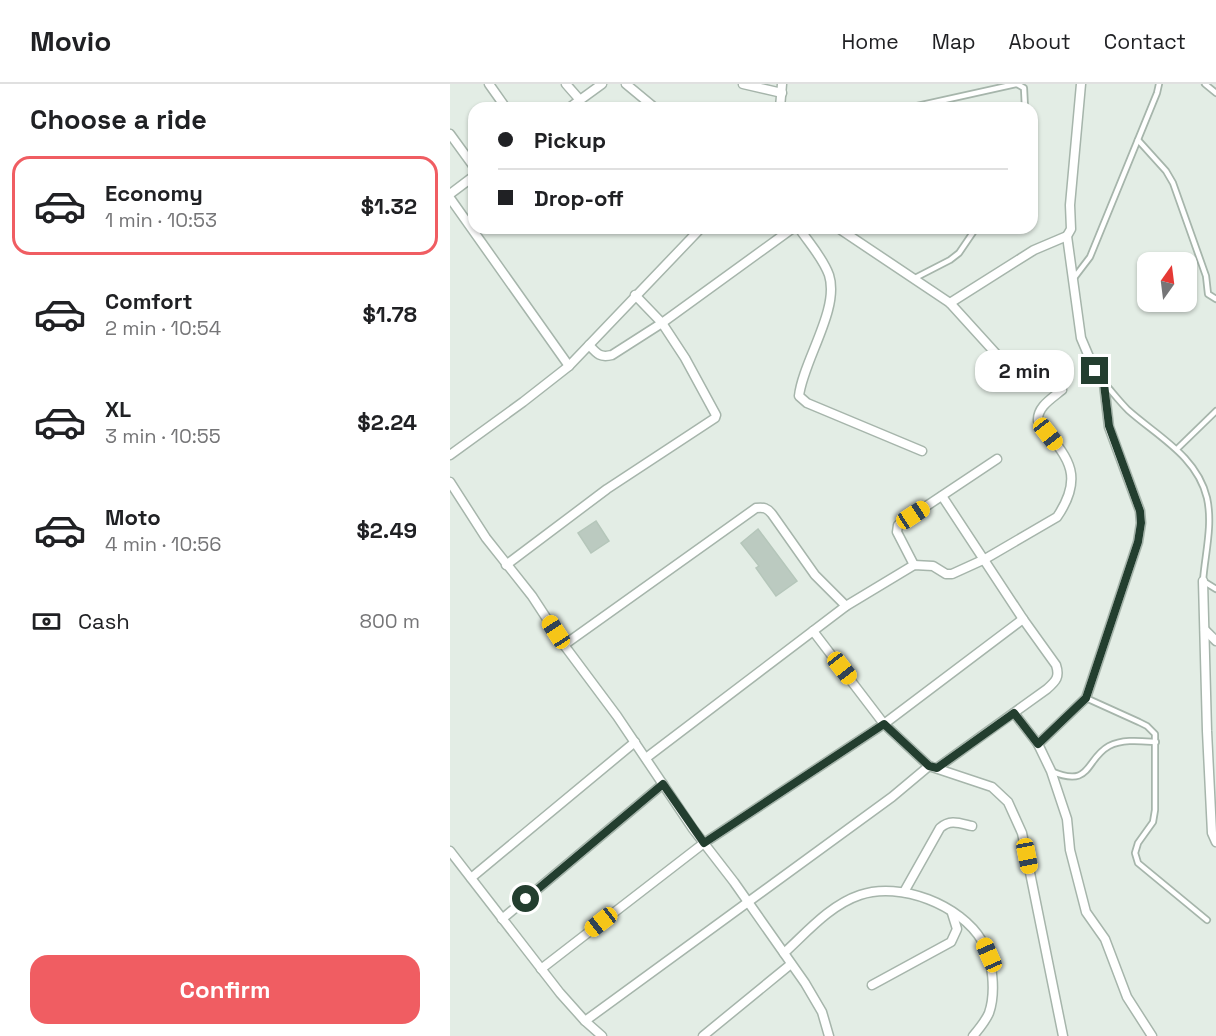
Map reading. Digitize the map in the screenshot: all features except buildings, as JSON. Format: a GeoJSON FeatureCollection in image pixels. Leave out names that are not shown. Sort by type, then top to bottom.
{"type":"FeatureCollection","features":[{"type":"Feature","properties":{"kind":"street"},"geometry":{"type":"LineString","coordinates":[[489,84],[502,102]]}},
{"type":"Feature","properties":{"kind":"street"},"geometry":{"type":"LineString","coordinates":[[566,84],[580,100]]}},
{"type":"Feature","properties":{"kind":"street"},"geometry":{"type":"LineString","coordinates":[[577,102],[602,84]]}},
{"type":"Feature","properties":{"kind":"street"},"geometry":{"type":"LineString","coordinates":[[626,84],[648,102]]}},
{"type":"Feature","properties":{"kind":"street"},"geometry":{"type":"LineString","coordinates":[[743,84],[782,88]]}},
{"type":"Feature","properties":{"kind":"street"},"geometry":{"type":"LineString","coordinates":[[950,303],[1034,250],[1067,236],[1071,229],[1070,204],[1081,84]]}},
{"type":"Feature","properties":{"kind":"street"},"geometry":{"type":"LineString","coordinates":[[450,134],[468,159]]}},
{"type":"Feature","properties":{"kind":"street"},"geometry":{"type":"LineString","coordinates":[[468,181],[450,196],[468,222]]}},
{"type":"Feature","properties":{"kind":"street"},"geometry":{"type":"LineString","coordinates":[[477,234],[569,366]]}},
{"type":"Feature","properties":{"kind":"street"},"geometry":{"type":"LineString","coordinates":[[450,455],[569,366],[695,234]]}},
{"type":"Feature","properties":{"kind":"street"},"geometry":{"type":"LineString","coordinates":[[589,345],[599,356],[612,355],[662,323],[785,234]]}},
{"type":"Feature","properties":{"kind":"street"},"geometry":{"type":"LineString","coordinates":[[803,234],[823,264],[829,277],[830,290],[828,307],[799,396],[807,403],[922,450]]}},
{"type":"Feature","properties":{"kind":"street"},"geometry":{"type":"LineString","coordinates":[[847,234],[950,303],[1009,368]]}},
{"type":"Feature","properties":{"kind":"street"},"geometry":{"type":"LineString","coordinates":[[1038,744],[1086,698],[1138,542],[1141,523],[1140,511],[1109,426],[1104,384],[1095,371],[1081,338],[1067,236]]}},
{"type":"Feature","properties":{"kind":"street"},"geometry":{"type":"LineString","coordinates":[[506,565],[607,489],[715,418],[716,415],[685,358],[662,323],[635,295]]}},
{"type":"Feature","properties":{"kind":"street"},"geometry":{"type":"LineString","coordinates":[[646,758],[846,606],[914,565],[933,566],[946,574],[952,574],[985,559],[1057,517],[1068,495],[1072,472],[1069,460],[1038,421],[1038,415],[1039,410],[1062,390]]}},
{"type":"Feature","properties":{"kind":"street"},"geometry":{"type":"LineString","coordinates":[[914,565],[897,532],[898,525],[997,459]]}},
{"type":"Feature","properties":{"kind":"street"},"geometry":{"type":"LineString","coordinates":[[450,482],[479,528],[532,596],[564,645],[784,953],[822,1012],[829,1036]]}},
{"type":"Feature","properties":{"kind":"street"},"geometry":{"type":"LineString","coordinates":[[585,1021],[747,901],[1056,681],[1059,673],[1056,665],[942,496]]}},
{"type":"Feature","properties":{"kind":"street"},"geometry":{"type":"LineString","coordinates":[[564,645],[756,508],[762,507],[768,509],[772,514],[815,575],[846,606]]}},
{"type":"Feature","properties":{"kind":"street"},"geometry":{"type":"LineString","coordinates":[[1203,582],[1212,833],[1216,842]]}},
{"type":"Feature","properties":{"kind":"street"},"geometry":{"type":"LineString","coordinates":[[541,969],[704,843],[884,724],[1023,619]]}},
{"type":"Feature","properties":{"kind":"street"},"geometry":{"type":"LineString","coordinates":[[1205,630],[1216,641]]}},
{"type":"Feature","properties":{"kind":"street"},"geometry":{"type":"LineString","coordinates":[[813,631],[884,724],[933,767],[992,787],[1008,802],[1022,833],[1063,1036]]}},
{"type":"Feature","properties":{"kind":"street"},"geometry":{"type":"LineString","coordinates":[[1014,713],[1038,744],[1051,771],[1067,819],[1070,850],[1086,912],[1105,939],[1127,997],[1152,1036]]}},
{"type":"Feature","properties":{"kind":"street"},"geometry":{"type":"LineString","coordinates":[[471,878],[635,742]]}},
{"type":"Feature","properties":{"kind":"street"},"geometry":{"type":"LineString","coordinates":[[502,919],[663,784]]}},
{"type":"Feature","properties":{"kind":"street"},"geometry":{"type":"LineString","coordinates":[[904,892],[940,828],[946,823],[953,822],[972,826]]}},
{"type":"Feature","properties":{"kind":"street"},"geometry":{"type":"LineString","coordinates":[[450,851],[541,969],[585,1021],[602,1036]]}},
{"type":"Feature","properties":{"kind":"street"},"geometry":{"type":"LineString","coordinates":[[784,953],[831,910],[862,894],[904,892],[928,899],[969,924],[982,940],[989,955],[992,991],[989,1011],[973,1036]]}},
{"type":"Feature","properties":{"kind":"street"},"geometry":{"type":"LineString","coordinates":[[872,984],[951,942],[957,928],[951,913]]}},
{"type":"Feature","properties":{"kind":"street"},"geometry":{"type":"LineString","coordinates":[[703,1036],[791,964]]}},
{"type":"Feature","properties":{"kind":"lane"},"geometry":{"type":"LineString","coordinates":[[935,102],[1016,84],[1024,88],[1025,102]]}},
{"type":"Feature","properties":{"kind":"lane"},"geometry":{"type":"LineString","coordinates":[[1073,279],[1090,257],[1159,84]]}},
{"type":"Feature","properties":{"kind":"lane"},"geometry":{"type":"LineString","coordinates":[[1205,84],[1216,93]]}},
{"type":"Feature","properties":{"kind":"lane"},"geometry":{"type":"LineString","coordinates":[[1138,140],[1166,171],[1173,183],[1206,276],[1208,294],[1216,299]]}},
{"type":"Feature","properties":{"kind":"lane"},"geometry":{"type":"LineString","coordinates":[[915,278],[950,260],[959,253],[972,234]]}},
{"type":"Feature","properties":{"kind":"lane"},"geometry":{"type":"LineString","coordinates":[[1104,384],[1127,409],[1177,449],[1200,480],[1207,498],[1209,530],[1203,582],[1216,589]]}},
{"type":"Feature","properties":{"kind":"lane"},"geometry":{"type":"LineString","coordinates":[[1177,449],[1216,411]]}},
{"type":"Feature","properties":{"kind":"lane"},"geometry":{"type":"LineString","coordinates":[[1086,698],[1147,726],[1155,734],[1153,822],[1138,843],[1135,853],[1138,863],[1207,920]]}},
{"type":"Feature","properties":{"kind":"lane"},"geometry":{"type":"LineString","coordinates":[[1051,771],[1064,777],[1071,777],[1087,771],[1106,748],[1113,744],[1131,741],[1156,742]]}},
{"type":"Feature","properties":{"kind":"route"},"geometry":{"type":"LineString","coordinates":[[526,899],[663,784],[704,843],[884,724],[929,766],[937,768],[1014,713],[1038,744],[1076,709],[1086,698],[1138,542],[1141,523],[1140,511],[1109,426],[1104,384],[1095,371]]}}]}
